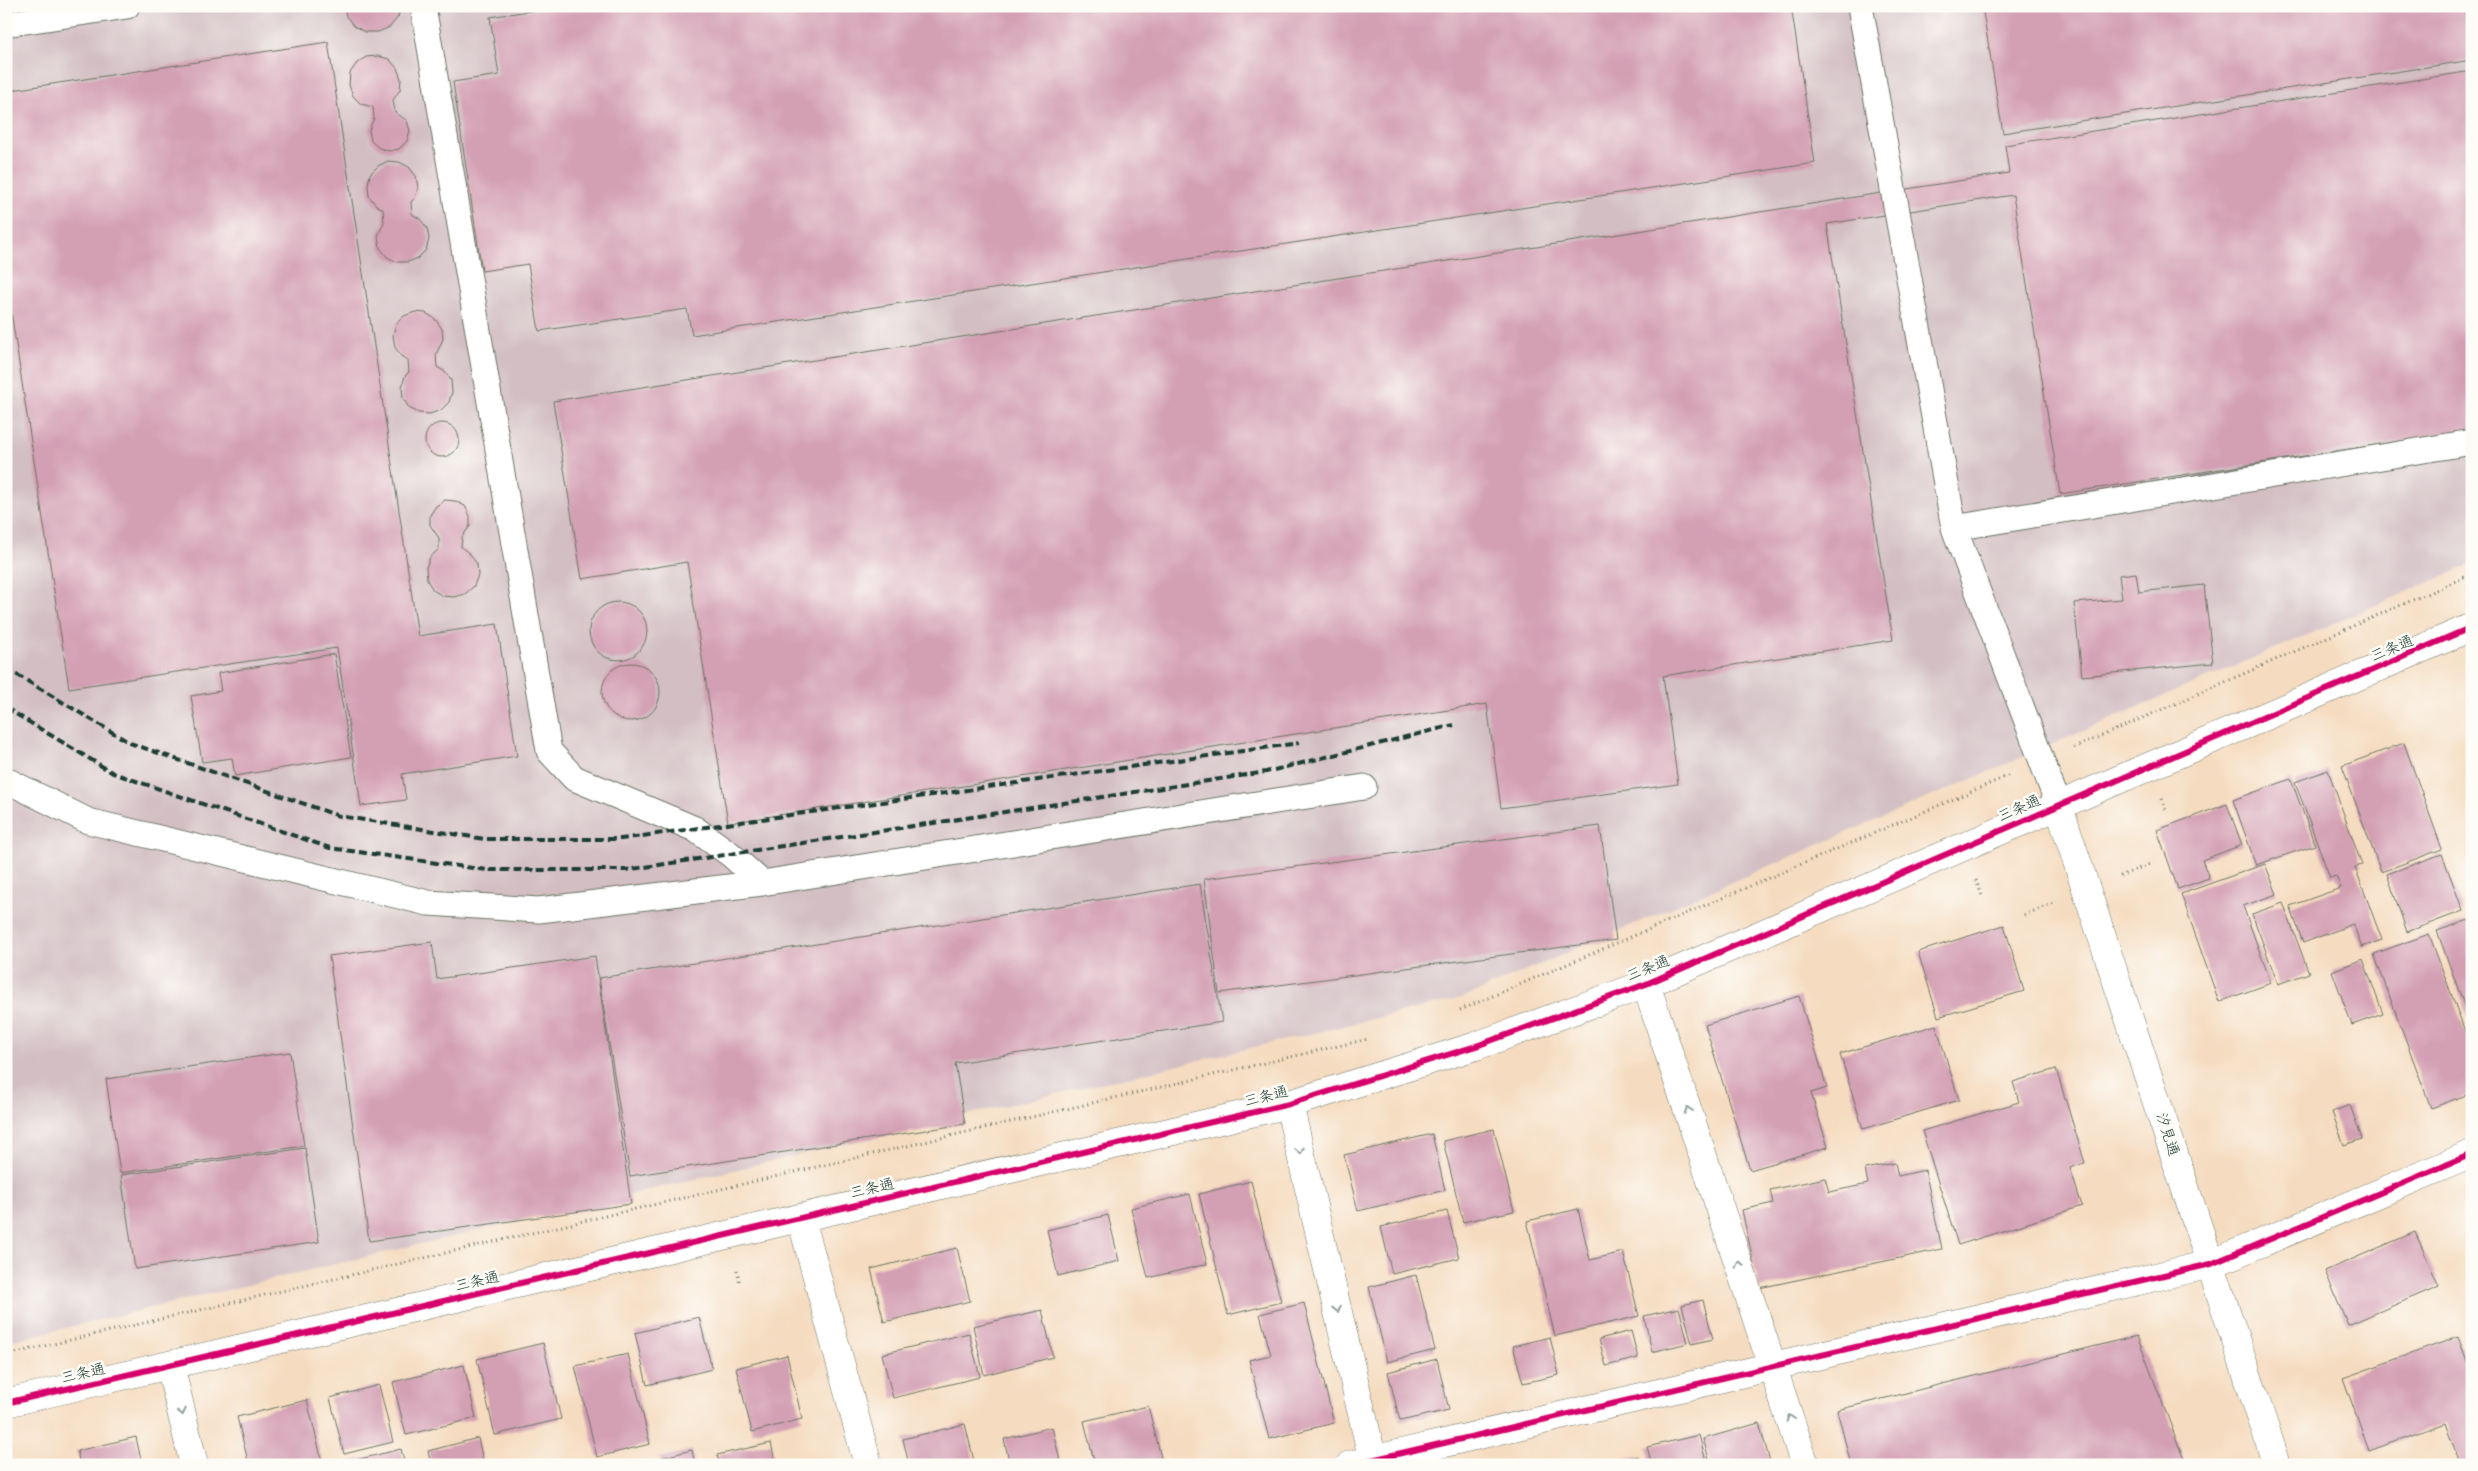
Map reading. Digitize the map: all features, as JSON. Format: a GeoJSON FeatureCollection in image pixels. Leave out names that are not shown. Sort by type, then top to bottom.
{"type":"FeatureCollection","features":[{"type":"Feature","properties":{"kind":"street","name":"三条通"},"geometry":{"type":"LineString","coordinates":[[6,1403],[1289,1104],[1476,1046],[1646,984],[2058,804],[2472,627]]}},
{"type":"Feature","properties":{"kind":"street","name":"汐見通"},"geometry":{"type":"LineString","coordinates":[[2058,804],[2277,1465]]}},
{"type":"Feature","properties":{"kind":"street"},"geometry":{"type":"LineString","coordinates":[[1646,984],[1805,1465]]}},
{"type":"Feature","properties":{"kind":"street"},"geometry":{"type":"LineString","coordinates":[[1289,1104],[1366,1463],[2211,1264],[2472,1154]]}},
{"type":"Feature","properties":{"kind":"street"},"geometry":{"type":"LineString","coordinates":[[801,1218],[868,1465]]}},
{"type":"Feature","properties":{"kind":"street"},"geometry":{"type":"LineString","coordinates":[[170,1365],[194,1465]]}},
{"type":"Feature","properties":{"kind":"lane"},"geometry":{"type":"LineString","coordinates":[[6,24],[127,6]]}},
{"type":"Feature","properties":{"kind":"lane"},"geometry":{"type":"LineString","coordinates":[[423,6],[549,751],[574,778],[695,829],[730,854],[762,883]]}},
{"type":"Feature","properties":{"kind":"lane"},"geometry":{"type":"LineString","coordinates":[[1860,6],[1954,528],[2058,804]]}},
{"type":"Feature","properties":{"kind":"lane"},"geometry":{"type":"LineString","coordinates":[[1954,528],[2472,442]]}},
{"type":"Feature","properties":{"kind":"lane"},"geometry":{"type":"LineString","coordinates":[[6,780],[88,822],[428,903],[539,910],[762,883],[1364,787]]}},
{"type":"Feature","properties":{"kind":"path"},"geometry":{"type":"LineString","coordinates":[[1458,1011],[2042,762],[2472,574]]}},
{"type":"Feature","properties":{"kind":"path"},"geometry":{"type":"LineString","coordinates":[[6,1355],[1376,1037]]}},
{"type":"Feature","properties":{"kind":"shaded area"},"geometry":{"type":"Polygon","coordinates":[[[6,6],[2472,6],[2472,564],[1462,998],[6,1342],[6,6]]]}},
{"type":"Feature","properties":{"kind":"building"},"geometry":{"type":"Polygon","coordinates":[[[344,6],[401,6],[398,17],[390,27],[378,32],[365,32],[354,26],[346,16],[344,6]]]}},
{"type":"Feature","properties":{"kind":"building"},"geometry":{"type":"Polygon","coordinates":[[[561,6],[1791,6],[1815,163],[692,335],[687,309],[539,331],[528,264],[482,271],[453,82],[499,75],[490,17],[561,6]]]}},
{"type":"Feature","properties":{"kind":"building"},"geometry":{"type":"Polygon","coordinates":[[[1982,6],[2464,6],[2472,60],[2003,133],[1982,6]]]}},
{"type":"Feature","properties":{"kind":"building"},"geometry":{"type":"Polygon","coordinates":[[[328,42],[418,636],[497,624],[517,756],[402,774],[406,800],[361,806],[337,648],[69,688],[6,279],[6,91],[328,42]]]}},
{"type":"Feature","properties":{"kind":"building"},"geometry":{"type":"Polygon","coordinates":[[[378,56],[389,59],[397,68],[401,79],[400,90],[393,100],[395,112],[407,121],[410,131],[407,141],[399,149],[389,151],[379,148],[371,141],[369,130],[374,118],[373,107],[361,104],[353,96],[349,85],[350,73],[357,63],[366,57],[378,56]]]}},
{"type":"Feature","properties":{"kind":"building"},"geometry":{"type":"Polygon","coordinates":[[[2472,71],[2472,430],[2060,494],[2013,195],[1827,224],[1893,640],[1663,676],[1678,784],[1501,808],[1487,704],[728,823],[687,562],[582,579],[553,401],[2009,173],[2005,145],[2472,71]]]}},
{"type":"Feature","properties":{"kind":"building"},"geometry":{"type":"Polygon","coordinates":[[[388,161],[399,162],[409,167],[416,176],[418,188],[415,198],[411,202],[412,214],[420,219],[427,228],[429,239],[426,250],[418,258],[408,262],[397,262],[387,257],[380,248],[378,236],[384,222],[383,209],[376,205],[369,196],[370,174],[378,166],[388,161]]]}},
{"type":"Feature","properties":{"kind":"building"},"geometry":{"type":"Polygon","coordinates":[[[415,312],[426,313],[435,319],[442,329],[443,339],[436,355],[437,367],[444,371],[451,380],[452,392],[449,402],[441,410],[430,414],[419,413],[409,408],[403,398],[402,387],[405,376],[409,372],[408,360],[401,356],[395,347],[393,335],[396,324],[404,316],[415,312]]]}},
{"type":"Feature","properties":{"kind":"building"},"geometry":{"type":"Polygon","coordinates":[[[442,423],[449,424],[454,428],[458,433],[458,447],[454,452],[449,456],[442,457],[435,456],[430,452],[426,447],[425,440],[426,433],[430,428],[435,424],[442,423]]]}},
{"type":"Feature","properties":{"kind":"building"},"geometry":{"type":"Polygon","coordinates":[[[445,500],[455,501],[465,506],[470,516],[470,526],[462,537],[461,547],[470,554],[477,564],[478,575],[474,586],[465,594],[454,597],[443,596],[433,590],[427,580],[426,568],[430,557],[439,549],[439,538],[430,525],[430,515],[436,506],[445,500]]]}},
{"type":"Feature","properties":{"kind":"building"},"geometry":{"type":"Polygon","coordinates":[[[2136,573],[2139,592],[2204,585],[2213,663],[2082,676],[2074,603],[2122,599],[2119,575],[2136,573]]]}},
{"type":"Feature","properties":{"kind":"building"},"geometry":{"type":"Polygon","coordinates":[[[618,602],[629,604],[642,615],[647,631],[645,642],[634,655],[618,660],[607,658],[594,647],[589,631],[591,620],[602,607],[618,602]]]}},
{"type":"Feature","properties":{"kind":"building"},"geometry":{"type":"Polygon","coordinates":[[[334,654],[351,757],[235,776],[232,758],[202,762],[191,696],[221,691],[218,673],[334,654]]]}},
{"type":"Feature","properties":{"kind":"building"},"geometry":{"type":"Polygon","coordinates":[[[631,663],[642,665],[655,676],[660,692],[658,703],[647,716],[631,721],[620,719],[607,708],[602,692],[604,681],[615,668],[631,663]]]}},
{"type":"Feature","properties":{"kind":"building"},"geometry":{"type":"Polygon","coordinates":[[[2404,743],[2442,849],[2381,872],[2342,766],[2404,743]]]}},
{"type":"Feature","properties":{"kind":"building"},"geometry":{"type":"Polygon","coordinates":[[[2328,770],[2362,865],[2355,867],[2382,940],[2362,947],[2353,924],[2303,943],[2290,906],[2341,888],[2336,876],[2330,878],[2295,782],[2328,770]]]}},
{"type":"Feature","properties":{"kind":"building"},"geometry":{"type":"Polygon","coordinates":[[[2291,779],[2315,845],[2256,865],[2233,800],[2291,779]]]}},
{"type":"Feature","properties":{"kind":"building"},"geometry":{"type":"Polygon","coordinates":[[[2227,804],[2242,845],[2202,860],[2209,878],[2178,889],[2157,830],[2227,804]]]}},
{"type":"Feature","properties":{"kind":"building"},"geometry":{"type":"Polygon","coordinates":[[[1600,826],[1616,940],[1219,993],[1204,879],[1600,826]]]}},
{"type":"Feature","properties":{"kind":"building"},"geometry":{"type":"Polygon","coordinates":[[[2442,854],[2463,911],[2407,932],[2387,874],[2442,854]]]}},
{"type":"Feature","properties":{"kind":"building"},"geometry":{"type":"Polygon","coordinates":[[[2265,864],[2277,894],[2243,906],[2271,983],[2219,1002],[2181,894],[2265,864]]]}},
{"type":"Feature","properties":{"kind":"building"},"geometry":{"type":"Polygon","coordinates":[[[1200,884],[1222,1022],[955,1063],[965,1124],[630,1176],[599,978],[1200,884]]]}},
{"type":"Feature","properties":{"kind":"building"},"geometry":{"type":"Polygon","coordinates":[[[2283,903],[2309,973],[2278,984],[2252,914],[2283,903]]]}},
{"type":"Feature","properties":{"kind":"building"},"geometry":{"type":"Polygon","coordinates":[[[2472,919],[2472,1027],[2437,931],[2472,919]]]}},
{"type":"Feature","properties":{"kind":"building"},"geometry":{"type":"Polygon","coordinates":[[[2004,925],[2024,991],[1938,1017],[1918,952],[2004,925]]]}},
{"type":"Feature","properties":{"kind":"building"},"geometry":{"type":"Polygon","coordinates":[[[2429,934],[2472,1050],[2472,1093],[2431,1108],[2374,954],[2429,934]]]}},
{"type":"Feature","properties":{"kind":"building"},"geometry":{"type":"Polygon","coordinates":[[[432,942],[437,979],[595,956],[631,1204],[369,1241],[329,956],[432,942]]]}},
{"type":"Feature","properties":{"kind":"building"},"geometry":{"type":"Polygon","coordinates":[[[2363,959],[2383,1014],[2352,1025],[2332,971],[2363,959]]]}},
{"type":"Feature","properties":{"kind":"building"},"geometry":{"type":"Polygon","coordinates":[[[1799,996],[1827,1088],[1811,1093],[1828,1147],[1750,1170],[1705,1025],[1799,996]]]}},
{"type":"Feature","properties":{"kind":"building"},"geometry":{"type":"Polygon","coordinates":[[[1936,1025],[1959,1100],[1863,1129],[1840,1054],[1936,1025]]]}},
{"type":"Feature","properties":{"kind":"building"},"geometry":{"type":"Polygon","coordinates":[[[290,1052],[304,1146],[120,1173],[106,1079],[290,1052]]]}},
{"type":"Feature","properties":{"kind":"building"},"geometry":{"type":"Polygon","coordinates":[[[2056,1069],[2085,1163],[2070,1168],[2082,1206],[1958,1245],[1922,1131],[2019,1102],[2013,1082],[2056,1069]]]}},
{"type":"Feature","properties":{"kind":"building"},"geometry":{"type":"Polygon","coordinates":[[[2350,1105],[2362,1139],[2344,1145],[2332,1112],[2350,1105]]]}},
{"type":"Feature","properties":{"kind":"building"},"geometry":{"type":"Polygon","coordinates":[[[1494,1129],[1514,1211],[1463,1222],[1443,1141],[1494,1129]]]}},
{"type":"Feature","properties":{"kind":"building"},"geometry":{"type":"Polygon","coordinates":[[[1432,1134],[1445,1190],[1358,1211],[1344,1155],[1432,1134]]]}},
{"type":"Feature","properties":{"kind":"building"},"geometry":{"type":"Polygon","coordinates":[[[305,1148],[319,1242],[135,1269],[121,1175],[305,1148]]]}},
{"type":"Feature","properties":{"kind":"building"},"geometry":{"type":"Polygon","coordinates":[[[1895,1163],[1898,1176],[1925,1170],[1942,1249],[1759,1288],[1742,1210],[1773,1203],[1770,1190],[1825,1178],[1829,1192],[1868,1184],[1865,1169],[1895,1163]]]}},
{"type":"Feature","properties":{"kind":"building"},"geometry":{"type":"Polygon","coordinates":[[[1251,1181],[1281,1302],[1228,1315],[1199,1194],[1251,1181]]]}},
{"type":"Feature","properties":{"kind":"building"},"geometry":{"type":"Polygon","coordinates":[[[1190,1194],[1207,1264],[1148,1278],[1131,1208],[1190,1194]]]}},
{"type":"Feature","properties":{"kind":"building"},"geometry":{"type":"Polygon","coordinates":[[[1578,1209],[1590,1260],[1623,1252],[1639,1316],[1555,1336],[1527,1221],[1578,1209]]]}},
{"type":"Feature","properties":{"kind":"building"},"geometry":{"type":"Polygon","coordinates":[[[1447,1211],[1459,1258],[1392,1274],[1381,1227],[1447,1211]]]}},
{"type":"Feature","properties":{"kind":"building"},"geometry":{"type":"Polygon","coordinates":[[[1108,1215],[1119,1261],[1058,1276],[1047,1230],[1108,1215]]]}},
{"type":"Feature","properties":{"kind":"building"},"geometry":{"type":"Polygon","coordinates":[[[2415,1232],[2439,1286],[2348,1325],[2325,1271],[2415,1232]]]}},
{"type":"Feature","properties":{"kind":"building"},"geometry":{"type":"Polygon","coordinates":[[[957,1248],[970,1301],[884,1322],[871,1269],[957,1248]]]}},
{"type":"Feature","properties":{"kind":"building"},"geometry":{"type":"Polygon","coordinates":[[[1416,1275],[1435,1350],[1387,1362],[1369,1287],[1416,1275]]]}},
{"type":"Feature","properties":{"kind":"building"},"geometry":{"type":"Polygon","coordinates":[[[1703,1300],[1713,1339],[1692,1344],[1682,1305],[1703,1300]]]}},
{"type":"Feature","properties":{"kind":"building"},"geometry":{"type":"Polygon","coordinates":[[[1304,1303],[1334,1423],[1269,1439],[1249,1360],[1271,1355],[1260,1314],[1304,1303]]]}},
{"type":"Feature","properties":{"kind":"building"},"geometry":{"type":"Polygon","coordinates":[[[1679,1308],[1688,1343],[1652,1352],[1644,1316],[1679,1308]]]}},
{"type":"Feature","properties":{"kind":"building"},"geometry":{"type":"Polygon","coordinates":[[[1042,1310],[1053,1357],[984,1375],[973,1326],[1042,1310]]]}},
{"type":"Feature","properties":{"kind":"building"},"geometry":{"type":"Polygon","coordinates":[[[699,1317],[712,1369],[647,1385],[635,1333],[699,1317]]]}},
{"type":"Feature","properties":{"kind":"building"},"geometry":{"type":"Polygon","coordinates":[[[1631,1331],[1638,1358],[1606,1366],[1599,1339],[1631,1331]]]}},
{"type":"Feature","properties":{"kind":"building"},"geometry":{"type":"Polygon","coordinates":[[[969,1333],[980,1377],[893,1398],[882,1354],[969,1333]]]}},
{"type":"Feature","properties":{"kind":"building"},"geometry":{"type":"Polygon","coordinates":[[[2137,1336],[2186,1465],[1851,1465],[1837,1410],[2137,1336]]]}},
{"type":"Feature","properties":{"kind":"building"},"geometry":{"type":"Polygon","coordinates":[[[1550,1337],[1559,1375],[1523,1383],[1513,1346],[1550,1337]]]}},
{"type":"Feature","properties":{"kind":"building"},"geometry":{"type":"Polygon","coordinates":[[[2458,1337],[2472,1374],[2472,1462],[2461,1465],[2446,1423],[2369,1451],[2343,1378],[2458,1337]]]}},
{"type":"Feature","properties":{"kind":"building"},"geometry":{"type":"Polygon","coordinates":[[[543,1343],[561,1419],[495,1435],[477,1359],[543,1343]]]}},
{"type":"Feature","properties":{"kind":"building"},"geometry":{"type":"Polygon","coordinates":[[[628,1354],[650,1444],[597,1457],[575,1366],[628,1354]]]}},
{"type":"Feature","properties":{"kind":"building"},"geometry":{"type":"Polygon","coordinates":[[[787,1355],[802,1419],[752,1432],[736,1368],[787,1355]]]}},
{"type":"Feature","properties":{"kind":"building"},"geometry":{"type":"Polygon","coordinates":[[[1437,1359],[1449,1410],[1400,1421],[1388,1372],[1437,1359]]]}},
{"type":"Feature","properties":{"kind":"building"},"geometry":{"type":"Polygon","coordinates":[[[464,1365],[476,1418],[406,1435],[393,1382],[464,1365]]]}},
{"type":"Feature","properties":{"kind":"building"},"geometry":{"type":"Polygon","coordinates":[[[379,1385],[393,1442],[344,1454],[330,1398],[379,1385]]]}},
{"type":"Feature","properties":{"kind":"building"},"geometry":{"type":"Polygon","coordinates":[[[307,1400],[323,1465],[249,1465],[237,1417],[307,1400]]]}},
{"type":"Feature","properties":{"kind":"building"},"geometry":{"type":"Polygon","coordinates":[[[1148,1406],[1163,1465],[1095,1465],[1084,1421],[1148,1406]]]}},
{"type":"Feature","properties":{"kind":"building"},"geometry":{"type":"Polygon","coordinates":[[[1759,1423],[1771,1465],[1711,1465],[1703,1439],[1759,1423]]]}},
{"type":"Feature","properties":{"kind":"building"},"geometry":{"type":"Polygon","coordinates":[[[965,1424],[975,1465],[909,1465],[903,1439],[965,1424]]]}},
{"type":"Feature","properties":{"kind":"building"},"geometry":{"type":"Polygon","coordinates":[[[1052,1427],[1061,1465],[1010,1465],[1004,1439],[1052,1427]]]}},
{"type":"Feature","properties":{"kind":"building"},"geometry":{"type":"Polygon","coordinates":[[[1699,1435],[1707,1465],[1652,1465],[1647,1447],[1699,1435]]]}},
{"type":"Feature","properties":{"kind":"building"},"geometry":{"type":"Polygon","coordinates":[[[136,1437],[142,1465],[80,1465],[77,1451],[136,1437]]]}},
{"type":"Feature","properties":{"kind":"building"},"geometry":{"type":"Polygon","coordinates":[[[478,1438],[484,1465],[431,1465],[428,1451],[478,1438]]]}},
{"type":"Feature","properties":{"kind":"building"},"geometry":{"type":"Polygon","coordinates":[[[771,1443],[776,1465],[720,1465],[717,1455],[771,1443]]]}},
{"type":"Feature","properties":{"kind":"building"},"geometry":{"type":"Polygon","coordinates":[[[401,1449],[405,1465],[340,1465],[340,1464],[401,1449]]]}},
{"type":"Feature","properties":{"kind":"building"},"geometry":{"type":"Polygon","coordinates":[[[692,1450],[695,1465],[662,1465],[660,1458],[692,1450]]]}},
{"type":"Feature","properties":{"kind":"building"},"geometry":{"type":"Polygon","coordinates":[[[1638,1456],[1640,1465],[1604,1465],[1604,1464],[1638,1456]]]}},
{"type":"Feature","properties":{"kind":"railway"},"geometry":{"type":"LineString","coordinates":[[6,668],[130,743],[339,816],[485,839],[621,839],[1299,743]]}},
{"type":"Feature","properties":{"kind":"railway"},"geometry":{"type":"LineString","coordinates":[[6,708],[113,773],[330,848],[487,870],[626,870],[1266,772],[1454,725]]}},
{"type":"Feature","properties":{"kind":"cycle path"},"geometry":{"type":"LineString","coordinates":[[6,1403],[1289,1104],[1476,1046],[1646,984],[2472,627]]}},
{"type":"Feature","properties":{"kind":"cycle path"},"geometry":{"type":"LineString","coordinates":[[1350,1465],[2211,1264],[2472,1154]]}}]}
